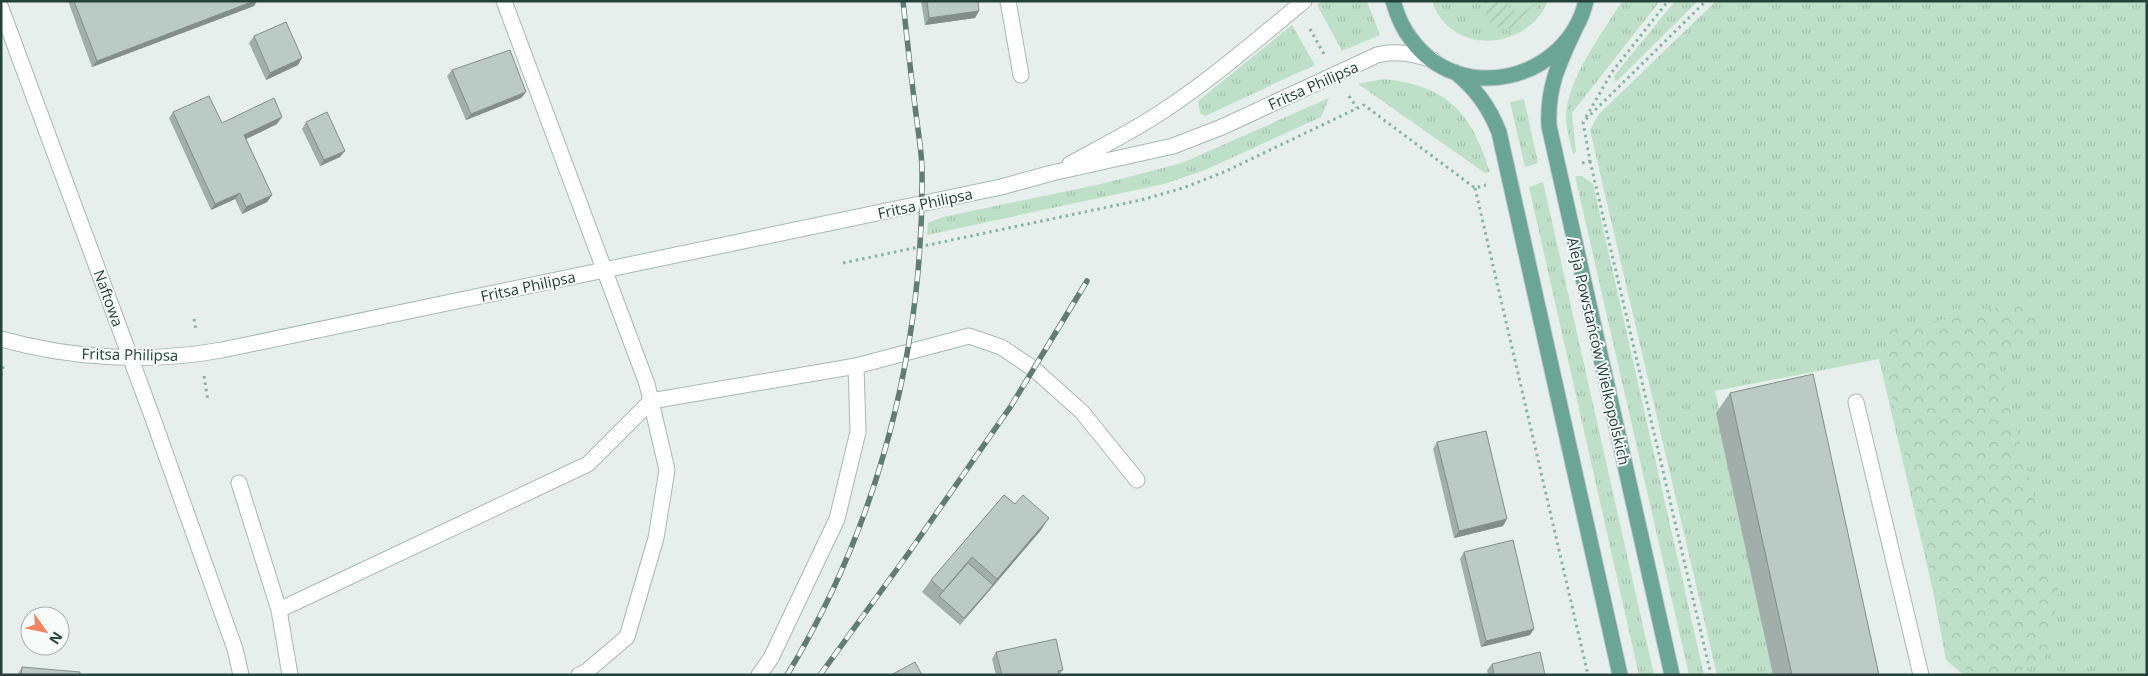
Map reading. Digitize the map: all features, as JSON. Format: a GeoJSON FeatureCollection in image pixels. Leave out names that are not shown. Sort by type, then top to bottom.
{"type":"FeatureCollection","features":[{"type":"Feature","properties":{"kind":"main road"},"geometry":{"type":"LineString","coordinates":[[1393,1],[1403,27],[1411,40],[1433,60],[1454,72],[1476,90],[1492,116],[1499,132],[1620,675]]}},
{"type":"Feature","properties":{"kind":"main road"},"geometry":{"type":"LineString","coordinates":[[1454,72],[1489,78],[1506,77],[1538,66],[1553,56],[1565,44],[1575,29],[1586,2]]}},
{"type":"Feature","properties":{"kind":"main road","name":"Aleja Powstańców Wielkopolskich"},"geometry":{"type":"LineString","coordinates":[[1575,29],[1561,58],[1550,89],[1549,126],[1672,675]]}},
{"type":"Feature","properties":{"kind":"street"},"geometry":{"type":"LineString","coordinates":[[504,1],[647,384],[667,470],[656,538],[627,637],[587,671],[579,675]]}},
{"type":"Feature","properties":{"kind":"street"},"geometry":{"type":"LineString","coordinates":[[1008,1],[1021,75]]}},
{"type":"Feature","properties":{"kind":"street","name":"Fritsa Philipsa"},"geometry":{"type":"LineString","coordinates":[[1052,173],[1116,140],[1162,112],[1192,91],[1304,1]]}},
{"type":"Feature","properties":{"kind":"street","name":"Naftowa"},"geometry":{"type":"LineString","coordinates":[[1,8],[130,357],[235,649],[241,675]]}},
{"type":"Feature","properties":{"kind":"street","name":"Fritsa Philipsa"},"geometry":{"type":"LineString","coordinates":[[1,339],[57,351],[130,357],[174,356],[215,351],[1001,186],[1173,146],[1222,126],[1377,55],[1403,52],[1433,60]]}},
{"type":"Feature","properties":{"kind":"street"},"geometry":{"type":"LineString","coordinates":[[279,610],[588,464],[651,400],[856,366],[969,336],[1001,347],[1034,369],[1082,412],[1137,480]]}},
{"type":"Feature","properties":{"kind":"street"},"geometry":{"type":"LineString","coordinates":[[759,675],[771,658],[837,519],[858,432],[856,366]]}},
{"type":"Feature","properties":{"kind":"street"},"geometry":{"type":"LineString","coordinates":[[1856,402],[1922,675]]}},
{"type":"Feature","properties":{"kind":"street"},"geometry":{"type":"LineString","coordinates":[[239,483],[279,610],[290,675]]}},
{"type":"Feature","properties":{"kind":"path"},"geometry":{"type":"LineString","coordinates":[[1668,1],[1612,72],[1583,122],[1590,161],[1711,675]]}},
{"type":"Feature","properties":{"kind":"path"},"geometry":{"type":"LineString","coordinates":[[1583,122],[1706,1]]}},
{"type":"Feature","properties":{"kind":"path"},"geometry":{"type":"LineString","coordinates":[[843,263],[1141,200],[1183,188],[1224,172],[1364,105],[1476,188],[1588,675]]}},
{"type":"Feature","properties":{"kind":"path"},"geometry":{"type":"LineString","coordinates":[[1558,169],[1590,161]]}},
{"type":"Feature","properties":{"kind":"path"},"geometry":{"type":"LineString","coordinates":[[1476,188],[1510,180]]}},
{"type":"Feature","properties":{"kind":"green space"},"geometry":{"type":"Polygon","coordinates":[[[1323,1],[1367,1],[1380,35],[1342,51],[1317,5],[1323,1]]]}},
{"type":"Feature","properties":{"kind":"green space"},"geometry":{"type":"Polygon","coordinates":[[[1432,1],[1548,1],[1538,18],[1524,30],[1507,38],[1489,41],[1471,39],[1455,31],[1441,19],[1432,1]]]}},
{"type":"Feature","properties":{"kind":"green space"},"geometry":{"type":"Polygon","coordinates":[[[1485,1],[1500,1],[1514,11],[1527,10],[1539,2],[1529,19],[1521,25],[1503,30],[1486,20],[1485,1]]]}},
{"type":"Feature","properties":{"kind":"green space"},"geometry":{"type":"Polygon","coordinates":[[[1622,1],[1660,1],[1572,113],[1576,152],[1573,154],[1566,120],[1567,105],[1586,58],[1622,1]]]}},
{"type":"Feature","properties":{"kind":"green space"},"geometry":{"type":"Polygon","coordinates":[[[1675,1],[1698,1],[1616,82],[1614,76],[1675,1]]]}},
{"type":"Feature","properties":{"kind":"green space"},"geometry":{"type":"Polygon","coordinates":[[[1716,1],[2147,1],[2147,675],[1964,675],[1946,660],[1933,591],[1879,359],[1715,391],[1779,675],[1717,675],[1590,130],[1598,115],[1716,1]]]}},
{"type":"Feature","properties":{"kind":"green space"},"geometry":{"type":"Polygon","coordinates":[[[1292,25],[1315,65],[1205,116],[1200,113],[1198,101],[1292,25]]]}},
{"type":"Feature","properties":{"kind":"green space"},"geometry":{"type":"Polygon","coordinates":[[[1384,79],[1425,88],[1441,96],[1454,106],[1465,118],[1474,133],[1490,172],[1485,173],[1358,84],[1384,79]]]}},
{"type":"Feature","properties":{"kind":"green space"},"geometry":{"type":"Polygon","coordinates":[[[1329,98],[1321,117],[1205,170],[1164,184],[927,235],[928,223],[943,217],[1101,184],[1182,163],[1329,98]]]}},
{"type":"Feature","properties":{"kind":"green space"},"geometry":{"type":"Polygon","coordinates":[[[1524,99],[1538,163],[1525,167],[1510,102],[1524,99]]]}},
{"type":"Feature","properties":{"kind":"green space"},"geometry":{"type":"Polygon","coordinates":[[[1575,176],[1582,176],[1593,184],[1704,675],[1689,675],[1575,176]]]}},
{"type":"Feature","properties":{"kind":"green space"},"geometry":{"type":"Polygon","coordinates":[[[1543,182],[1654,675],[1639,675],[1529,187],[1543,182]]]}},
{"type":"Feature","properties":{"kind":"green space"},"geometry":{"type":"Polygon","coordinates":[[[2036,303],[2043,338],[1997,356],[2059,592],[2045,661],[2006,675],[1972,675],[1949,656],[1883,356],[1887,332],[2008,305],[2036,303]]]}},
{"type":"Feature","properties":{"kind":"building"},"geometry":{"type":"Polygon","coordinates":[[[74,1],[254,1],[97,61],[74,1]]]}},
{"type":"Feature","properties":{"kind":"building"},"geometry":{"type":"Polygon","coordinates":[[[927,1],[978,1],[979,11],[929,18],[927,1]]]}},
{"type":"Feature","properties":{"kind":"building"},"geometry":{"type":"Polygon","coordinates":[[[286,22],[302,58],[270,73],[254,36],[286,22]]]}},
{"type":"Feature","properties":{"kind":"building"},"geometry":{"type":"Polygon","coordinates":[[[510,50],[526,92],[471,114],[452,70],[510,50]]]}},
{"type":"Feature","properties":{"kind":"building"},"geometry":{"type":"Polygon","coordinates":[[[209,96],[222,123],[274,98],[282,117],[244,135],[272,195],[246,207],[240,193],[215,204],[173,112],[209,96]]]}},
{"type":"Feature","properties":{"kind":"building"},"geometry":{"type":"Polygon","coordinates":[[[327,112],[345,151],[324,160],[306,122],[327,112]]]}},
{"type":"Feature","properties":{"kind":"building"},"geometry":{"type":"Polygon","coordinates":[[[1813,374],[1879,675],[1792,675],[1730,393],[1813,374]]]}},
{"type":"Feature","properties":{"kind":"building"},"geometry":{"type":"Polygon","coordinates":[[[1486,431],[1507,519],[1459,531],[1437,442],[1486,431]]]}},
{"type":"Feature","properties":{"kind":"building"},"geometry":{"type":"Polygon","coordinates":[[[1004,495],[1015,504],[1023,495],[1049,518],[997,579],[972,557],[943,591],[931,580],[1004,495]]]}},
{"type":"Feature","properties":{"kind":"building"},"geometry":{"type":"Polygon","coordinates":[[[1513,540],[1534,629],[1486,641],[1464,552],[1513,540]]]}},
{"type":"Feature","properties":{"kind":"building"},"geometry":{"type":"Polygon","coordinates":[[[968,563],[993,585],[964,618],[939,596],[968,563]]]}},
{"type":"Feature","properties":{"kind":"building"},"geometry":{"type":"Polygon","coordinates":[[[1056,639],[1063,670],[1058,671],[1059,675],[1002,675],[996,652],[1056,639]]]}},
{"type":"Feature","properties":{"kind":"building"},"geometry":{"type":"Polygon","coordinates":[[[1540,652],[1545,675],[1494,675],[1492,664],[1540,652]]]}},
{"type":"Feature","properties":{"kind":"building"},"geometry":{"type":"Polygon","coordinates":[[[915,662],[922,675],[891,675],[915,662]]]}},
{"type":"Feature","properties":{"kind":"building"},"geometry":{"type":"Polygon","coordinates":[[[22,667],[80,672],[80,675],[21,675],[22,667]]]}},
{"type":"Feature","properties":{"kind":"railway"},"geometry":{"type":"LineString","coordinates":[[787,675],[819,617],[847,557],[871,496],[890,432],[904,368],[915,302],[921,236],[922,170],[903,1]]}},
{"type":"Feature","properties":{"kind":"railway"},"geometry":{"type":"LineString","coordinates":[[820,675],[908,554],[1011,406],[1087,281]]}}]}
